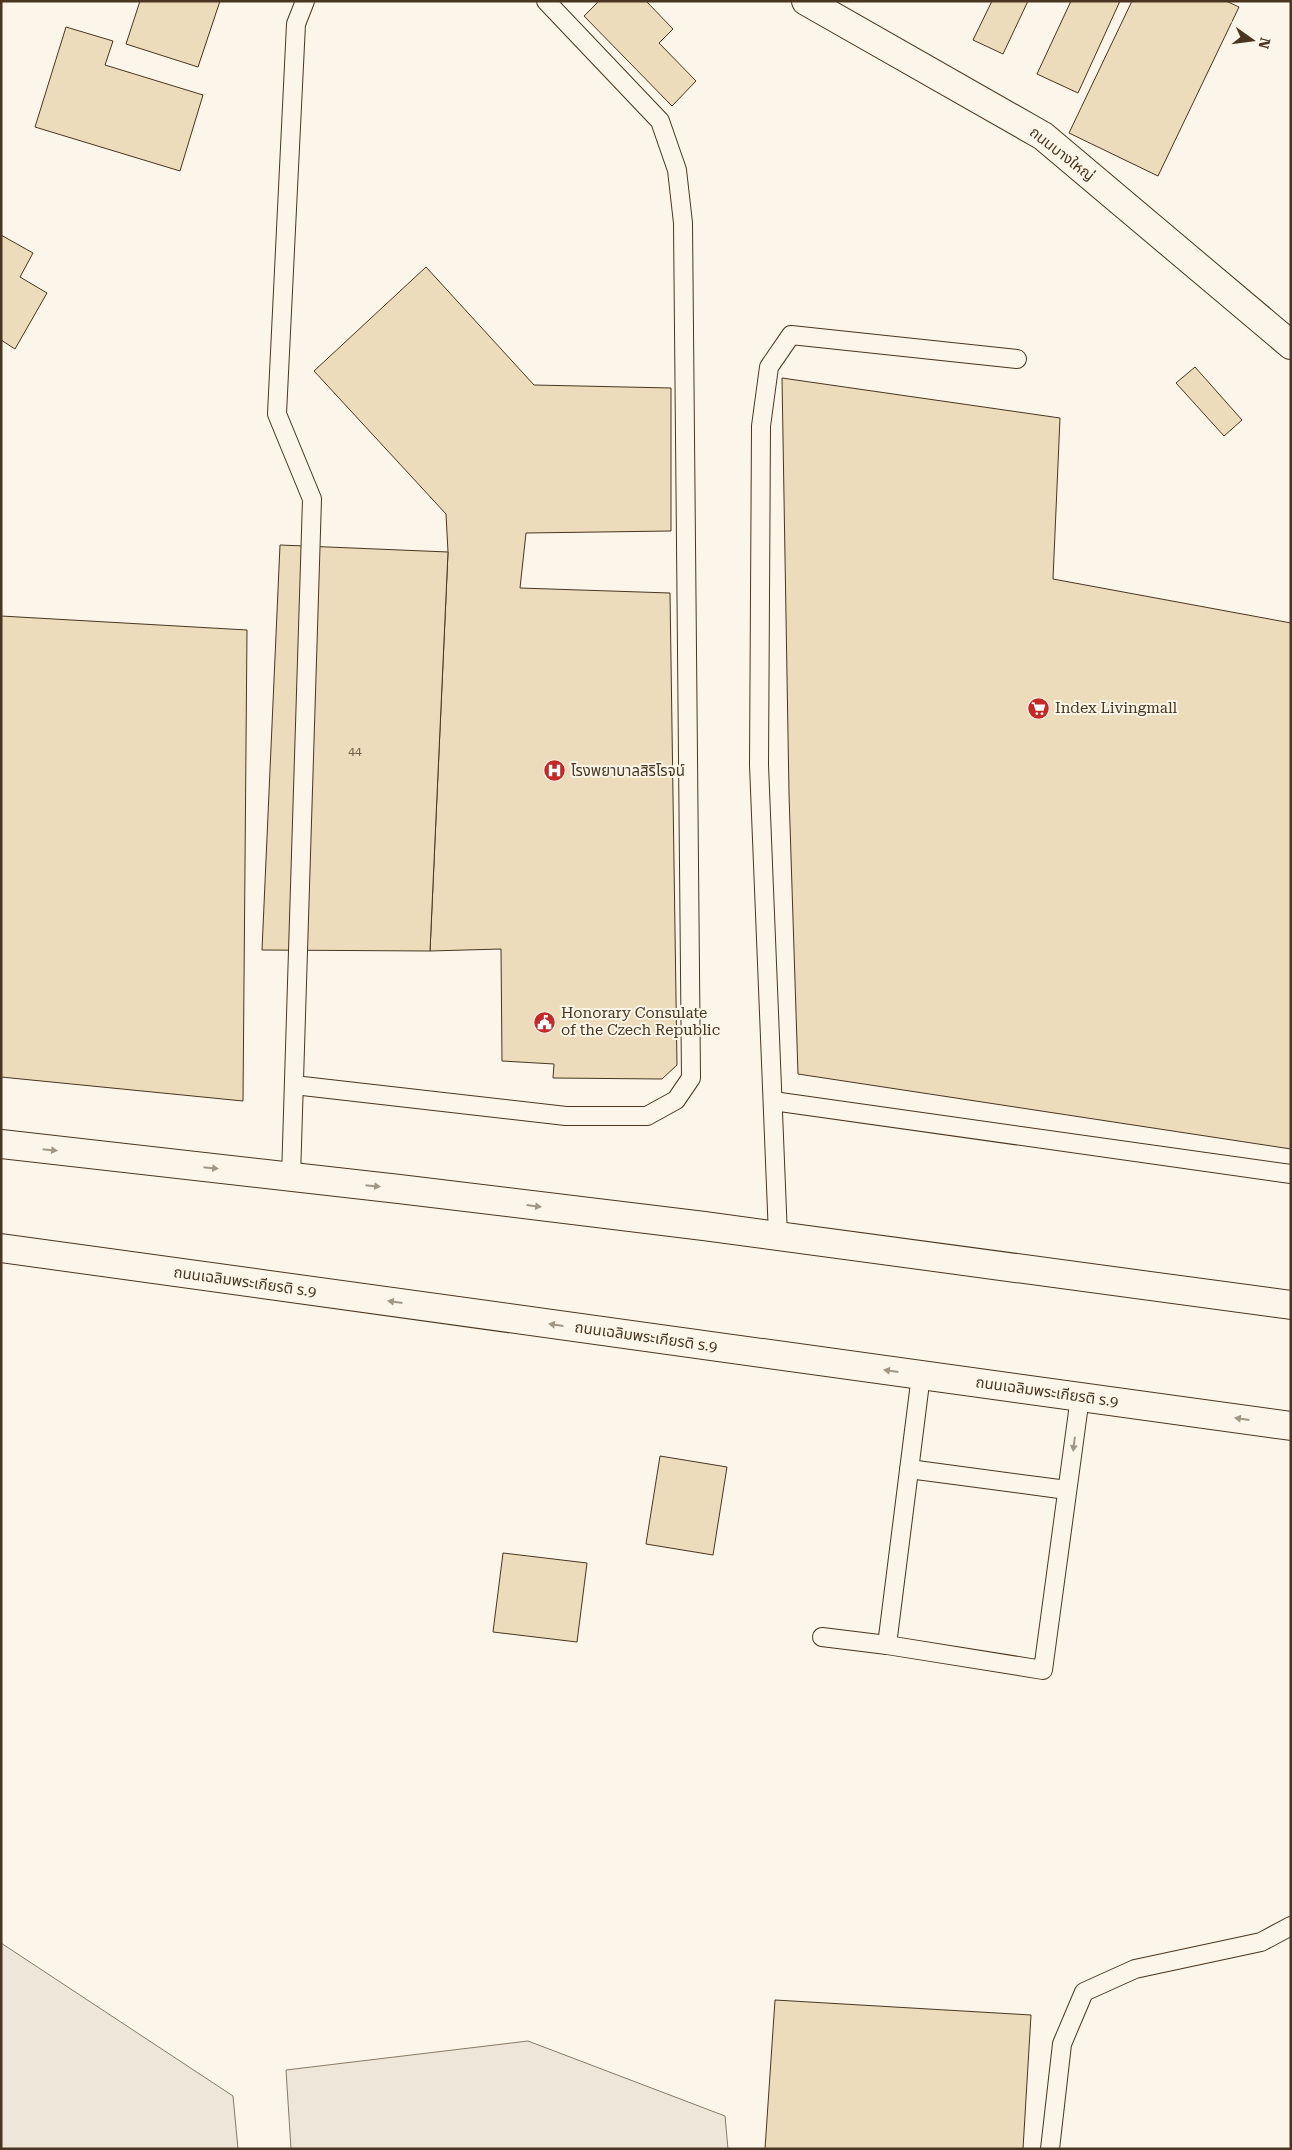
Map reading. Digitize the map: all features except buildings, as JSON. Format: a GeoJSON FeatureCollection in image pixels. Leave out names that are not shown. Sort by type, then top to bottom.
{"type":"FeatureCollection","features":[{"type":"Feature","properties":{"kind":"main road","name":"ถนนบางใหญ่"},"geometry":{"type":"LineString","coordinates":[[806,1],[1043,136],[1291,345]]}},
{"type":"Feature","properties":{"kind":"main road"},"geometry":{"type":"LineString","coordinates":[[1,1144],[778,1236],[1291,1305]]}},
{"type":"Feature","properties":{"kind":"main road","name":"ถนนเฉลิมพระเกียรติ ร.9"},"geometry":{"type":"LineString","coordinates":[[1,1248],[1291,1426]]}},
{"type":"Feature","properties":{"kind":"lane"},"geometry":{"type":"LineString","coordinates":[[291,1177],[312,499],[277,414],[296,24],[304,1]]}},
{"type":"Feature","properties":{"kind":"lane"},"geometry":{"type":"LineString","coordinates":[[294,1085],[566,1116],[647,1116],[676,1100],[691,1078],[682,223],[677,170],[660,121],[546,1]]}},
{"type":"Feature","properties":{"kind":"lane"},"geometry":{"type":"LineString","coordinates":[[778,1236],[759,765],[761,426],[769,366],[791,335],[1017,359]]}},
{"type":"Feature","properties":{"kind":"lane"},"geometry":{"type":"LineString","coordinates":[[773,1101],[1291,1174]]}},
{"type":"Feature","properties":{"kind":"lane"},"geometry":{"type":"LineString","coordinates":[[887,1645],[921,1375]]}},
{"type":"Feature","properties":{"kind":"lane"},"geometry":{"type":"LineString","coordinates":[[822,1637],[887,1645],[1043,1670],[1080,1397]]}},
{"type":"Feature","properties":{"kind":"lane"},"geometry":{"type":"LineString","coordinates":[[909,1469],[1067,1490]]}},
{"type":"Feature","properties":{"kind":"lane"},"geometry":{"type":"LineString","coordinates":[[1050,2149],[1062,2044],[1084,1992],[1135,1969],[1261,1942],[1291,1926]]}},
{"type":"Feature","properties":{"kind":"shaded area"},"geometry":{"type":"Polygon","coordinates":[[[1,1943],[233,2096],[238,2149],[1,2149],[1,1943]]]}},
{"type":"Feature","properties":{"kind":"shaded area"},"geometry":{"type":"Polygon","coordinates":[[[528,2041],[725,2116],[728,2149],[291,2149],[286,2070],[528,2041]]]}},
{"type":"Feature","properties":{"kind":"place","name":"Index Livingmall"},"geometry":{"type":"Point","coordinates":[1039,708]}},
{"type":"Feature","properties":{"kind":"place","name":"โรงพยาบาลสิริโรจน์"},"geometry":{"type":"Point","coordinates":[555,771]}},
{"type":"Feature","properties":{"kind":"place","name":"Honorary Consulate of the Czech Republic"},"geometry":{"type":"Point","coordinates":[545,1022]}}]}
